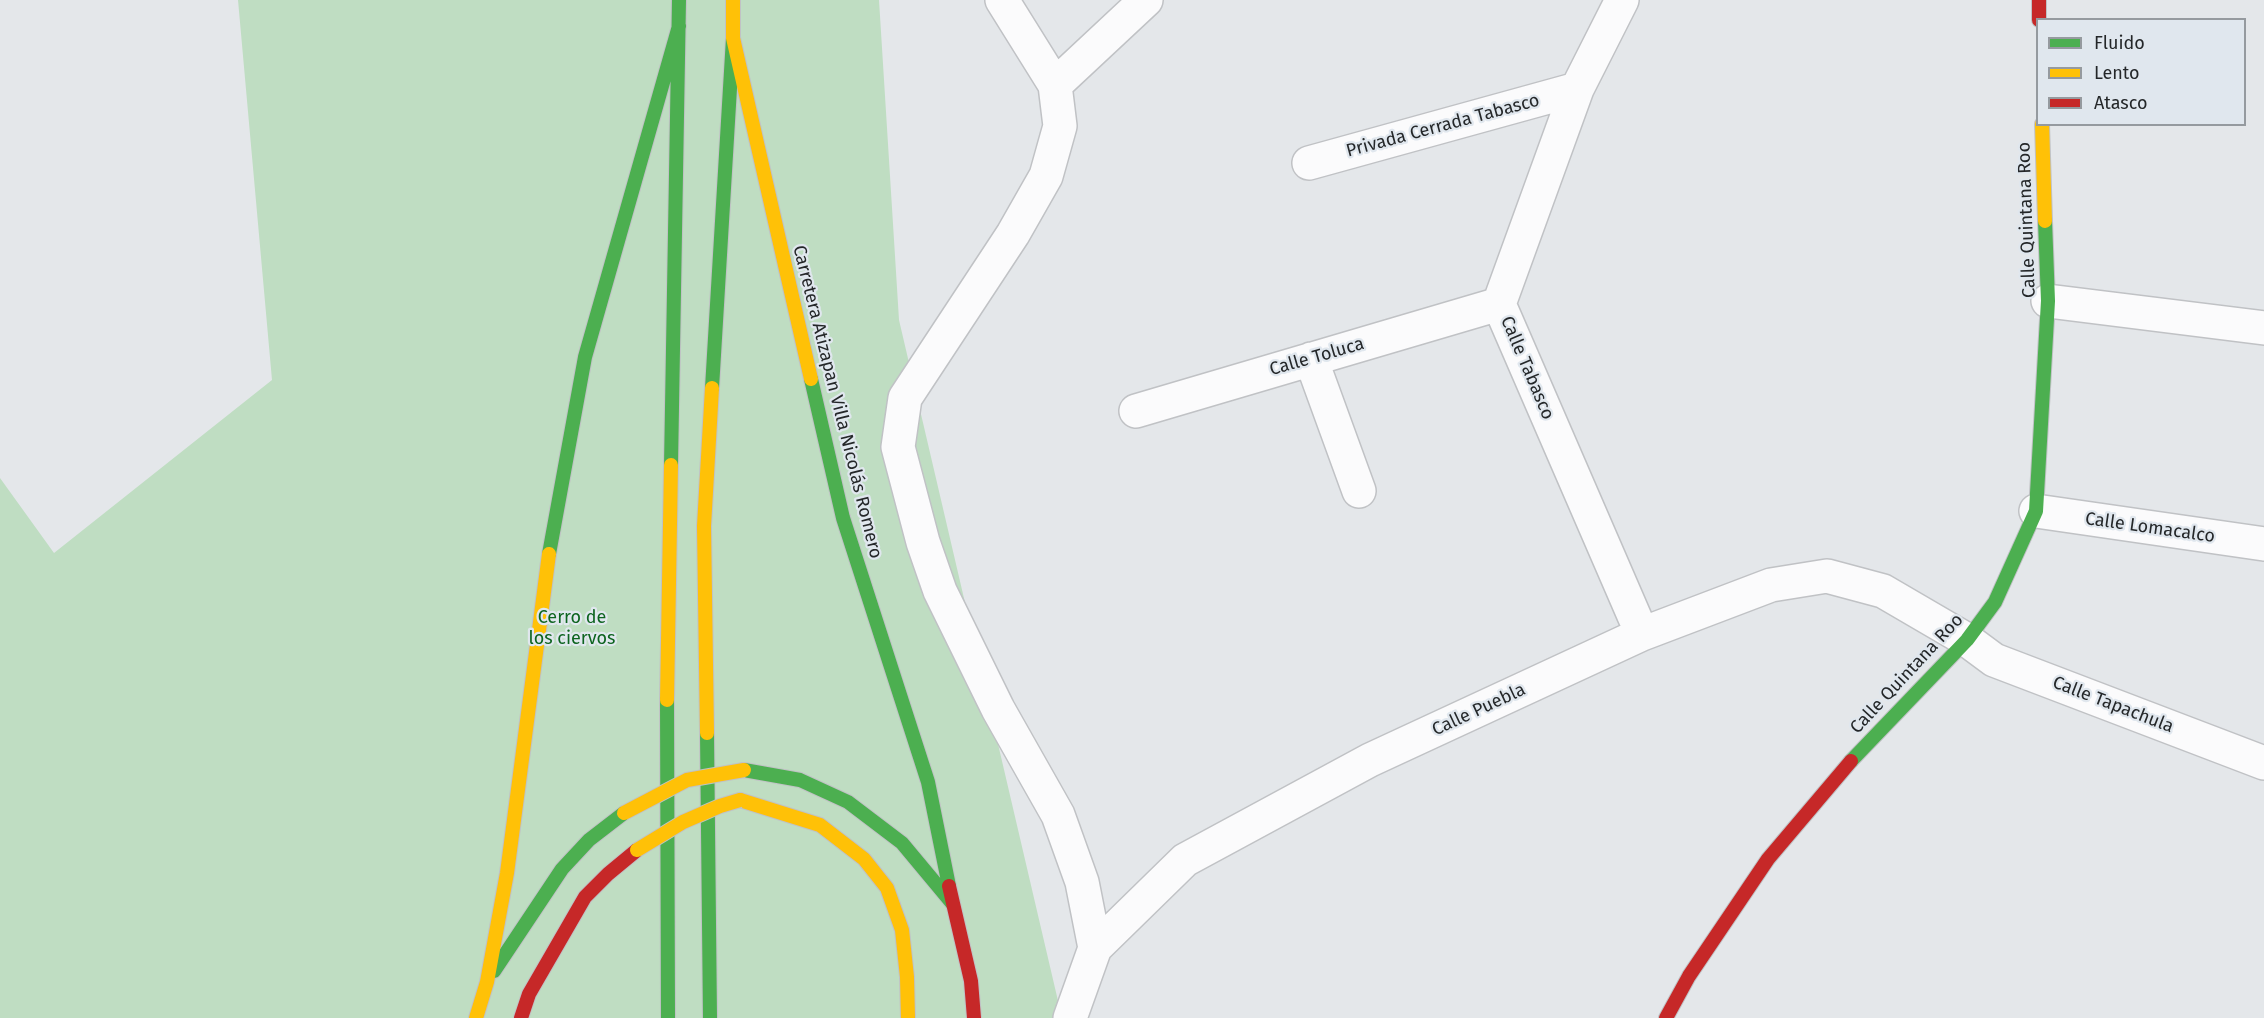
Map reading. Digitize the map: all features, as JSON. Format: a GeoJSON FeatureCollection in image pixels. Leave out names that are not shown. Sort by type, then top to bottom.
{"type":"FeatureCollection","features":[{"type":"Feature","properties":{"kind":"main road"},"geometry":{"type":"LineString","coordinates":[[668,1018],[666,752],[679,0]]}},
{"type":"Feature","properties":{"kind":"main road","name":"Carretera Atizapan Villa Nicolás Romero"},"geometry":{"type":"LineString","coordinates":[[733,0],[733,38],[843,518],[928,782],[952,903],[971,981],[974,1018]]}},
{"type":"Feature","properties":{"kind":"main road"},"geometry":{"type":"LineString","coordinates":[[2039,0],[2039,18]]}},
{"type":"Feature","properties":{"kind":"main road"},"geometry":{"type":"LineString","coordinates":[[476,1018],[487,982],[507,873],[547,565],[585,357],[679,26]]}},
{"type":"Feature","properties":{"kind":"main road"},"geometry":{"type":"LineString","coordinates":[[710,1018],[704,526],[733,38]]}},
{"type":"Feature","properties":{"kind":"main road","name":"Calle Quintana Roo"},"geometry":{"type":"LineString","coordinates":[[1666,1018],[1689,976],[1768,859],[1849,763],[1967,640],[1995,602],[2017,557],[2036,511],[2048,301],[2043,126]]}},
{"type":"Feature","properties":{"kind":"main road"},"geometry":{"type":"LineString","coordinates":[[487,982],[562,869],[589,840],[624,813],[687,780],[744,770],[800,780],[849,802],[902,843],[952,903]]}},
{"type":"Feature","properties":{"kind":"main road"},"geometry":{"type":"LineString","coordinates":[[520,1018],[529,994],[585,897],[608,874],[637,850],[683,822],[740,800],[820,825],[864,859],[887,888],[902,930],[908,977],[908,1018]]}},
{"type":"Feature","properties":{"kind":"street"},"geometry":{"type":"LineString","coordinates":[[1002,0],[1055,85],[1060,126],[1046,176],[1014,234],[905,398],[898,447],[917,521],[940,591],[998,709],[1058,815],[1082,882],[1095,948]]}},
{"type":"Feature","properties":{"kind":"street"},"geometry":{"type":"LineString","coordinates":[[1055,85],[1146,0]]}},
{"type":"Feature","properties":{"kind":"street","name":"Calle Tabasco"},"geometry":{"type":"LineString","coordinates":[[1622,0],[1577,89],[1499,304],[1642,634]]}},
{"type":"Feature","properties":{"kind":"street","name":"Privada Cerrada Tabasco"},"geometry":{"type":"LineString","coordinates":[[1310,163],[1577,89]]}},
{"type":"Feature","properties":{"kind":"street"},"geometry":{"type":"LineString","coordinates":[[2048,301],[2264,328]]}},
{"type":"Feature","properties":{"kind":"street","name":"Calle Toluca"},"geometry":{"type":"LineString","coordinates":[[1136,411],[1499,304]]}},
{"type":"Feature","properties":{"kind":"street"},"geometry":{"type":"LineString","coordinates":[[1311,359],[1359,491]]}},
{"type":"Feature","properties":{"kind":"street","name":"Calle Lomacalco"},"geometry":{"type":"LineString","coordinates":[[2036,511],[2264,544]]}},
{"type":"Feature","properties":{"kind":"street","name":"Calle Puebla"},"geometry":{"type":"LineString","coordinates":[[1070,1018],[1095,948],[1185,860],[1370,760],[1642,634],[1771,585],[1827,576],[1882,591],[1967,640]]}},
{"type":"Feature","properties":{"kind":"street","name":"Calle Tapachula"},"geometry":{"type":"LineString","coordinates":[[1967,640],[1994,660],[2264,763]]}},
{"type":"Feature","properties":{"kind":"green space","name":"Cerro de los ciervos"},"geometry":{"type":"Polygon","coordinates":[[[238,0],[879,0],[899,320],[1062,1018],[0,1018],[0,478],[54,553],[272,380],[238,0]]]}},
{"type":"Feature","properties":{"kind":"traffic: fast"},"geometry":{"type":"LineString","coordinates":[[671,465],[679,0]]}},
{"type":"Feature","properties":{"kind":"traffic: fast"},"geometry":{"type":"LineString","coordinates":[[549,554],[585,357],[679,26]]}},
{"type":"Feature","properties":{"kind":"traffic: fast"},"geometry":{"type":"LineString","coordinates":[[712,388],[733,38]]}},
{"type":"Feature","properties":{"kind":"traffic: fast"},"geometry":{"type":"LineString","coordinates":[[1851,761],[1967,640],[1995,602],[2036,511],[2048,301],[2045,221]]}},
{"type":"Feature","properties":{"kind":"traffic: fast"},"geometry":{"type":"LineString","coordinates":[[811,379],[843,518],[928,782],[949,886]]}},
{"type":"Feature","properties":{"kind":"traffic: fast"},"geometry":{"type":"LineString","coordinates":[[667,700],[668,1018]]}},
{"type":"Feature","properties":{"kind":"traffic: fast"},"geometry":{"type":"LineString","coordinates":[[707,733],[710,1018]]}},
{"type":"Feature","properties":{"kind":"traffic: fast"},"geometry":{"type":"LineString","coordinates":[[744,770],[800,780],[848,802],[902,843],[952,903]]}},
{"type":"Feature","properties":{"kind":"traffic: fast"},"geometry":{"type":"LineString","coordinates":[[494,971],[562,869],[589,840],[624,813]]}},
{"type":"Feature","properties":{"kind":"traffic: slow"},"geometry":{"type":"LineString","coordinates":[[733,0],[733,38],[811,379]]}},
{"type":"Feature","properties":{"kind":"traffic: slow"},"geometry":{"type":"LineString","coordinates":[[2042,126],[2045,221]]}},
{"type":"Feature","properties":{"kind":"traffic: slow"},"geometry":{"type":"LineString","coordinates":[[707,733],[704,526],[712,388]]}},
{"type":"Feature","properties":{"kind":"traffic: slow"},"geometry":{"type":"LineString","coordinates":[[667,700],[671,465]]}},
{"type":"Feature","properties":{"kind":"traffic: slow"},"geometry":{"type":"LineString","coordinates":[[476,1018],[487,982],[507,873],[549,554]]}},
{"type":"Feature","properties":{"kind":"traffic: slow"},"geometry":{"type":"LineString","coordinates":[[624,813],[687,780],[744,770]]}},
{"type":"Feature","properties":{"kind":"traffic: slow"},"geometry":{"type":"LineString","coordinates":[[740,800],[820,825],[864,859],[887,888],[902,930],[908,1018]]}},
{"type":"Feature","properties":{"kind":"traffic: slow"},"geometry":{"type":"LineString","coordinates":[[637,850],[683,822],[740,800]]}},
{"type":"Feature","properties":{"kind":"traffic: jam"},"geometry":{"type":"LineString","coordinates":[[2039,0],[2039,18]]}},
{"type":"Feature","properties":{"kind":"traffic: jam"},"geometry":{"type":"LineString","coordinates":[[1666,1018],[1689,976],[1768,859],[1851,761]]}},
{"type":"Feature","properties":{"kind":"traffic: jam"},"geometry":{"type":"LineString","coordinates":[[521,1018],[529,994],[585,897],[637,850]]}},
{"type":"Feature","properties":{"kind":"traffic: jam"},"geometry":{"type":"LineString","coordinates":[[949,886],[971,981],[974,1018]]}}]}
